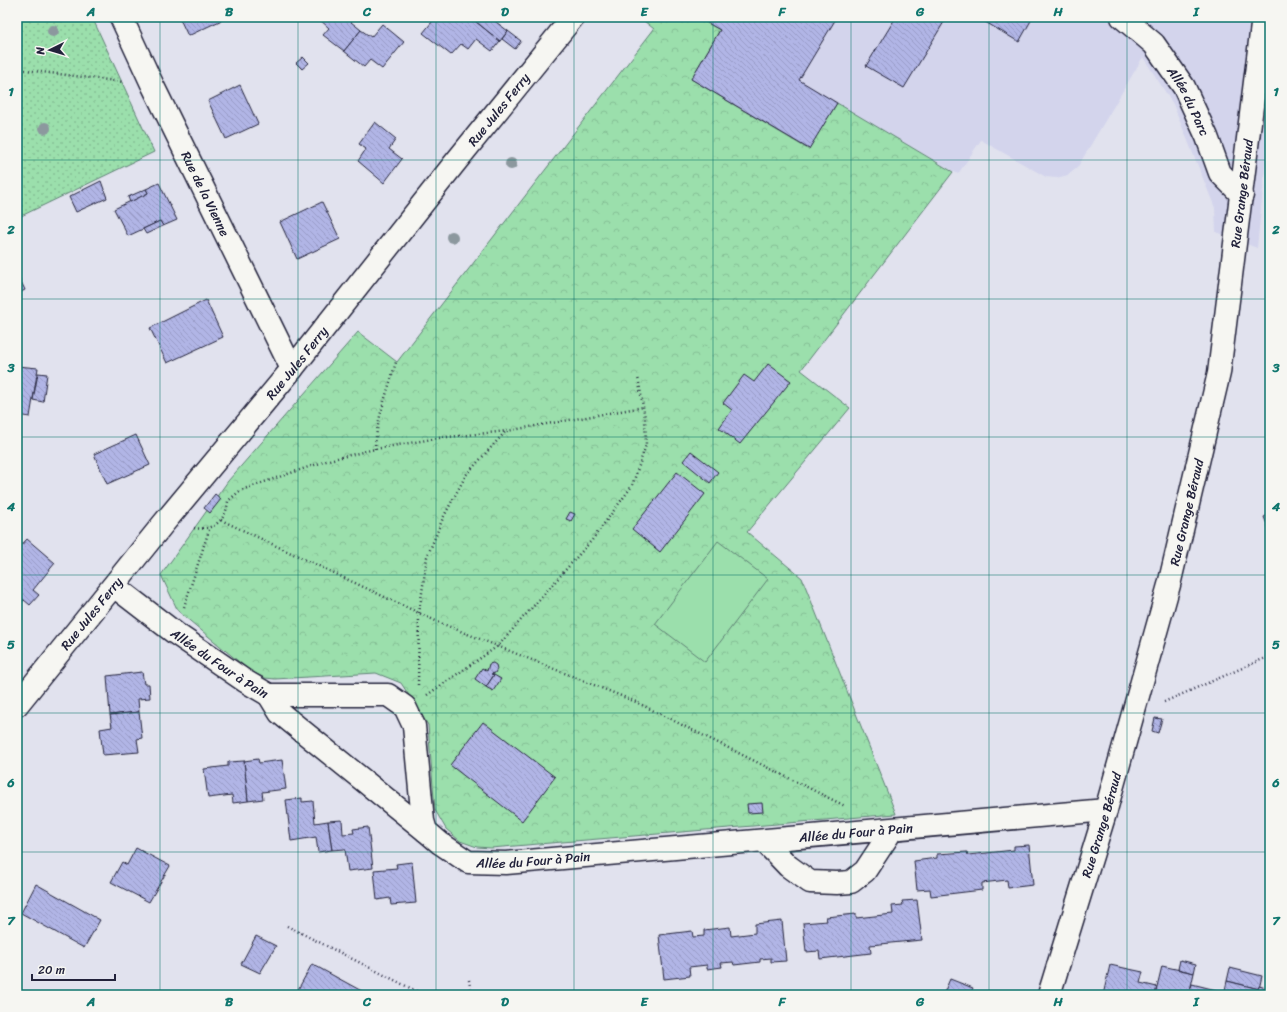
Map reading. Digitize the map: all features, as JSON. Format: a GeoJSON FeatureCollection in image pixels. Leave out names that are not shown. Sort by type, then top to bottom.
{"type":"FeatureCollection","features":[{"type":"Feature","properties":{"kind":"street","name":"Rue de la Vienne"},"geometry":{"type":"LineString","coordinates":[[121,17],[153,86],[292,369]]}},
{"type":"Feature","properties":{"kind":"street","name":"Rue Jules Ferry"},"geometry":{"type":"LineString","coordinates":[[17,705],[163,524],[292,369],[449,170],[573,17]]}},
{"type":"Feature","properties":{"kind":"street","name":"Allée du Parc"},"geometry":{"type":"LineString","coordinates":[[1122,17],[1154,44],[1184,87],[1207,137],[1220,173],[1242,195]]}},
{"type":"Feature","properties":{"kind":"street","name":"Rue Grange Béraud"},"geometry":{"type":"LineString","coordinates":[[1049,995],[1106,810],[1169,585],[1220,373],[1263,17]]}},
{"type":"Feature","properties":{"kind":"street","name":"Allée du Four à Pain"},"geometry":{"type":"LineString","coordinates":[[114,586],[244,681],[268,695],[388,695],[405,707],[414,726],[422,813],[426,831],[440,843],[468,862],[506,863],[1106,810]]}},
{"type":"Feature","properties":{"kind":"street"},"geometry":{"type":"LineString","coordinates":[[268,695],[280,713],[426,831]]}},
{"type":"Feature","properties":{"kind":"street"},"geometry":{"type":"LineString","coordinates":[[764,841],[788,866],[810,882],[851,882],[865,871],[892,830]]}},
{"type":"Feature","properties":{"kind":"path"},"geometry":{"type":"LineString","coordinates":[[17,69],[153,86]]}},
{"type":"Feature","properties":{"kind":"path"},"geometry":{"type":"LineString","coordinates":[[375,449],[379,421],[396,362]]}},
{"type":"Feature","properties":{"kind":"path"},"geometry":{"type":"LineString","coordinates":[[424,697],[498,646],[592,540],[632,486],[646,445],[645,418],[638,377]]}},
{"type":"Feature","properties":{"kind":"path"},"geometry":{"type":"LineString","coordinates":[[193,528],[202,529],[210,527],[221,520],[227,509],[228,501],[241,490],[329,460],[375,449],[438,438],[507,431],[643,407]]}},
{"type":"Feature","properties":{"kind":"path"},"geometry":{"type":"LineString","coordinates":[[418,685],[419,614],[428,557],[443,518],[466,475],[507,431]]}},
{"type":"Feature","properties":{"kind":"path"},"geometry":{"type":"LineString","coordinates":[[221,520],[419,614],[636,702],[850,808]]}},
{"type":"Feature","properties":{"kind":"path"},"geometry":{"type":"LineString","coordinates":[[175,632],[210,527]]}},
{"type":"Feature","properties":{"kind":"path"},"geometry":{"type":"LineString","coordinates":[[1132,715],[1270,656]]}},
{"type":"Feature","properties":{"kind":"path"},"geometry":{"type":"LineString","coordinates":[[287,926],[424,995]]}},
{"type":"Feature","properties":{"kind":"path"},"geometry":{"type":"LineString","coordinates":[[469,980],[471,995]]}},
{"type":"Feature","properties":{"kind":"shaded area"},"geometry":{"type":"Polygon","coordinates":[[[698,17],[1270,17],[1270,120],[1257,248],[1216,232],[1215,208],[1173,104],[1143,57],[1077,168],[1068,175],[1056,178],[1046,177],[981,140],[958,174],[837,103],[809,149],[691,79],[720,31],[698,17]]]}},
{"type":"Feature","properties":{"kind":"green space"},"geometry":{"type":"Polygon","coordinates":[[[17,17],[92,17],[154,152],[17,218],[17,17]]]}},
{"type":"Feature","properties":{"kind":"green space"},"geometry":{"type":"Polygon","coordinates":[[[639,17],[697,17],[720,30],[691,79],[808,149],[837,103],[953,172],[801,370],[850,408],[747,532],[802,578],[896,814],[491,848],[477,847],[460,841],[446,829],[435,810],[428,725],[401,683],[376,673],[275,679],[265,678],[250,671],[178,611],[161,575],[228,481],[358,332],[397,362],[654,29],[639,17]]]}},
{"type":"Feature","properties":{"kind":"green space"},"geometry":{"type":"Polygon","coordinates":[[[718,541],[768,579],[705,662],[655,624],[718,541]]]}},
{"type":"Feature","properties":{"kind":"building"},"geometry":{"type":"Polygon","coordinates":[[[179,17],[225,17],[226,18],[188,36],[179,17]]]}},
{"type":"Feature","properties":{"kind":"building"},"geometry":{"type":"Polygon","coordinates":[[[318,17],[355,17],[351,22],[361,30],[344,51],[323,35],[329,28],[318,17]]]}},
{"type":"Feature","properties":{"kind":"building"},"geometry":{"type":"Polygon","coordinates":[[[436,17],[449,17],[455,22],[459,17],[470,17],[500,41],[492,51],[476,39],[468,49],[461,44],[451,55],[423,33],[436,17]]]}},
{"type":"Feature","properties":{"kind":"building"},"geometry":{"type":"Polygon","coordinates":[[[449,17],[459,17],[455,22],[449,17]]]}},
{"type":"Feature","properties":{"kind":"building"},"geometry":{"type":"Polygon","coordinates":[[[470,17],[494,17],[492,19],[508,31],[500,41],[470,17]]]}},
{"type":"Feature","properties":{"kind":"building"},"geometry":{"type":"Polygon","coordinates":[[[697,17],[837,17],[799,80],[837,103],[809,149],[691,79],[720,30],[697,17]]]}},
{"type":"Feature","properties":{"kind":"building"},"geometry":{"type":"Polygon","coordinates":[[[896,17],[947,17],[904,88],[866,66],[896,17]]]}},
{"type":"Feature","properties":{"kind":"building"},"geometry":{"type":"Polygon","coordinates":[[[977,17],[1033,17],[1019,42],[977,17]]]}},
{"type":"Feature","properties":{"kind":"building"},"geometry":{"type":"Polygon","coordinates":[[[382,24],[404,42],[382,69],[370,60],[364,67],[344,51],[361,30],[371,37],[382,24]]]}},
{"type":"Feature","properties":{"kind":"building"},"geometry":{"type":"Polygon","coordinates":[[[508,31],[521,41],[515,49],[502,39],[508,31]]]}},
{"type":"Feature","properties":{"kind":"building"},"geometry":{"type":"Polygon","coordinates":[[[303,57],[309,63],[302,69],[296,63],[303,57]]]}},
{"type":"Feature","properties":{"kind":"building"},"geometry":{"type":"Polygon","coordinates":[[[240,85],[258,124],[226,139],[208,101],[240,85]]]}},
{"type":"Feature","properties":{"kind":"building"},"geometry":{"type":"Polygon","coordinates":[[[375,122],[396,139],[389,149],[402,159],[384,183],[358,161],[366,149],[359,144],[375,122]]]}},
{"type":"Feature","properties":{"kind":"building"},"geometry":{"type":"Polygon","coordinates":[[[101,181],[107,198],[76,212],[69,197],[101,181]]]}},
{"type":"Feature","properties":{"kind":"building"},"geometry":{"type":"Polygon","coordinates":[[[159,183],[177,220],[163,226],[160,221],[128,236],[114,209],[148,193],[146,189],[159,183]]]}},
{"type":"Feature","properties":{"kind":"building"},"geometry":{"type":"Polygon","coordinates":[[[146,189],[148,193],[130,202],[128,197],[146,189]]]}},
{"type":"Feature","properties":{"kind":"building"},"geometry":{"type":"Polygon","coordinates":[[[322,202],[340,239],[297,259],[280,222],[322,202]]]}},
{"type":"Feature","properties":{"kind":"building"},"geometry":{"type":"Polygon","coordinates":[[[160,221],[163,226],[146,234],[143,229],[160,221]]]}},
{"type":"Feature","properties":{"kind":"building"},"geometry":{"type":"Polygon","coordinates":[[[17,273],[25,290],[17,294],[17,273]]]}},
{"type":"Feature","properties":{"kind":"building"},"geometry":{"type":"Polygon","coordinates":[[[206,300],[223,337],[167,363],[150,328],[206,300]]]}},
{"type":"Feature","properties":{"kind":"building"},"geometry":{"type":"Polygon","coordinates":[[[768,364],[791,381],[740,444],[719,428],[732,410],[723,403],[744,375],[754,382],[768,364]]]}},
{"type":"Feature","properties":{"kind":"building"},"geometry":{"type":"Polygon","coordinates":[[[17,366],[38,368],[30,417],[17,415],[17,366]]]}},
{"type":"Feature","properties":{"kind":"building"},"geometry":{"type":"Polygon","coordinates":[[[38,373],[47,374],[43,402],[33,400],[38,373]]]}},
{"type":"Feature","properties":{"kind":"building"},"geometry":{"type":"Polygon","coordinates":[[[136,435],[150,465],[107,484],[94,454],[136,435]]]}},
{"type":"Feature","properties":{"kind":"building"},"geometry":{"type":"Polygon","coordinates":[[[691,451],[718,472],[710,483],[683,461],[691,451]]]}},
{"type":"Feature","properties":{"kind":"building"},"geometry":{"type":"Polygon","coordinates":[[[677,472],[705,494],[660,552],[632,529],[677,472]]]}},
{"type":"Feature","properties":{"kind":"building"},"geometry":{"type":"Polygon","coordinates":[[[215,494],[221,499],[210,513],[204,508],[215,494]]]}},
{"type":"Feature","properties":{"kind":"building"},"geometry":{"type":"Polygon","coordinates":[[[570,512],[575,514],[571,521],[566,519],[570,512]]]}},
{"type":"Feature","properties":{"kind":"building"},"geometry":{"type":"Polygon","coordinates":[[[1270,514],[1270,532],[1264,517],[1270,514]]]}},
{"type":"Feature","properties":{"kind":"building"},"geometry":{"type":"Polygon","coordinates":[[[27,539],[55,563],[33,590],[39,595],[30,605],[17,594],[17,550],[27,539]]]}},
{"type":"Feature","properties":{"kind":"building"},"geometry":{"type":"Polygon","coordinates":[[[17,594],[24,600],[17,608],[17,594]]]}},
{"type":"Feature","properties":{"kind":"building"},"geometry":{"type":"Polygon","coordinates":[[[493,663],[496,665],[497,669],[495,673],[491,674],[494,675],[486,687],[475,679],[482,668],[487,671],[489,664],[493,663]]]}},
{"type":"Feature","properties":{"kind":"building"},"geometry":{"type":"Polygon","coordinates":[[[142,672],[144,684],[149,684],[150,698],[138,699],[139,712],[110,715],[107,676],[142,672]]]}},
{"type":"Feature","properties":{"kind":"building"},"geometry":{"type":"Polygon","coordinates":[[[494,675],[501,679],[493,691],[486,687],[494,675]]]}},
{"type":"Feature","properties":{"kind":"building"},"geometry":{"type":"Polygon","coordinates":[[[139,712],[142,738],[137,739],[139,752],[103,755],[100,729],[112,727],[110,715],[139,712]]]}},
{"type":"Feature","properties":{"kind":"building"},"geometry":{"type":"Polygon","coordinates":[[[1155,718],[1162,719],[1158,733],[1152,731],[1155,718]]]}},
{"type":"Feature","properties":{"kind":"building"},"geometry":{"type":"Polygon","coordinates":[[[483,722],[555,777],[522,821],[450,765],[483,722]]]}},
{"type":"Feature","properties":{"kind":"building"},"geometry":{"type":"Polygon","coordinates":[[[258,759],[259,763],[282,760],[286,789],[262,792],[263,799],[248,801],[244,761],[258,759]]]}},
{"type":"Feature","properties":{"kind":"building"},"geometry":{"type":"Polygon","coordinates":[[[244,761],[248,801],[233,803],[232,795],[208,798],[204,769],[228,766],[228,762],[244,761]]]}},
{"type":"Feature","properties":{"kind":"building"},"geometry":{"type":"Polygon","coordinates":[[[302,798],[302,802],[313,801],[315,823],[328,821],[332,850],[318,852],[316,837],[291,841],[286,800],[302,798]]]}},
{"type":"Feature","properties":{"kind":"building"},"geometry":{"type":"Polygon","coordinates":[[[762,803],[763,812],[748,813],[747,804],[762,803]]]}},
{"type":"Feature","properties":{"kind":"building"},"geometry":{"type":"Polygon","coordinates":[[[342,820],[343,834],[354,833],[353,829],[368,827],[373,868],[348,871],[345,849],[332,850],[328,821],[342,820]]]}},
{"type":"Feature","properties":{"kind":"building"},"geometry":{"type":"Polygon","coordinates":[[[1029,845],[1033,885],[1008,888],[1007,880],[982,883],[982,890],[931,896],[930,889],[917,890],[914,861],[937,858],[937,854],[967,852],[968,855],[1014,850],[1014,846],[1029,845]]]}},
{"type":"Feature","properties":{"kind":"building"},"geometry":{"type":"Polygon","coordinates":[[[136,848],[170,866],[149,902],[111,882],[122,862],[127,865],[136,848]]]}},
{"type":"Feature","properties":{"kind":"building"},"geometry":{"type":"Polygon","coordinates":[[[412,862],[416,903],[391,905],[390,898],[377,900],[374,870],[397,868],[396,864],[412,862]]]}},
{"type":"Feature","properties":{"kind":"building"},"geometry":{"type":"Polygon","coordinates":[[[36,884],[100,920],[84,948],[21,913],[36,884]]]}},
{"type":"Feature","properties":{"kind":"building"},"geometry":{"type":"Polygon","coordinates":[[[917,900],[922,940],[870,945],[871,953],[820,959],[819,951],[806,952],[803,923],[827,921],[826,917],[856,914],[856,918],[893,914],[892,906],[903,905],[902,901],[917,900]]]}},
{"type":"Feature","properties":{"kind":"building"},"geometry":{"type":"Polygon","coordinates":[[[782,921],[786,961],[771,962],[771,958],[760,959],[760,962],[734,965],[733,962],[721,963],[722,967],[707,969],[707,965],[689,967],[690,976],[664,979],[659,935],[692,931],[693,937],[704,936],[704,930],[730,927],[731,936],[755,933],[755,924],[782,921]]]}},
{"type":"Feature","properties":{"kind":"building"},"geometry":{"type":"Polygon","coordinates":[[[256,936],[276,946],[260,973],[241,964],[256,936]]]}},
{"type":"Feature","properties":{"kind":"building"},"geometry":{"type":"Polygon","coordinates":[[[1180,960],[1196,964],[1194,973],[1178,969],[1180,960]]]}},
{"type":"Feature","properties":{"kind":"building"},"geometry":{"type":"Polygon","coordinates":[[[312,964],[369,995],[295,995],[312,964]]]}},
{"type":"Feature","properties":{"kind":"building"},"geometry":{"type":"Polygon","coordinates":[[[1110,965],[1143,972],[1140,983],[1157,987],[1155,995],[1103,995],[1110,965]]]}},
{"type":"Feature","properties":{"kind":"building"},"geometry":{"type":"Polygon","coordinates":[[[1162,966],[1194,973],[1189,995],[1155,995],[1162,966]]]}},
{"type":"Feature","properties":{"kind":"building"},"geometry":{"type":"Polygon","coordinates":[[[1230,968],[1262,976],[1259,989],[1227,981],[1230,968]]]}},
{"type":"Feature","properties":{"kind":"building"},"geometry":{"type":"Polygon","coordinates":[[[950,979],[973,988],[970,995],[943,995],[950,979]]]}},
{"type":"Feature","properties":{"kind":"building"},"geometry":{"type":"Polygon","coordinates":[[[1227,981],[1259,989],[1257,995],[1224,995],[1227,981]]]}},
{"type":"Feature","properties":{"kind":"building"},"geometry":{"type":"Polygon","coordinates":[[[1192,984],[1224,992],[1224,995],[1189,995],[1192,984]]]}},
{"type":"Feature","properties":{"kind":"building"},"geometry":{"type":"Polygon","coordinates":[[[1259,986],[1270,989],[1270,995],[1257,995],[1259,986]]]}}]}
